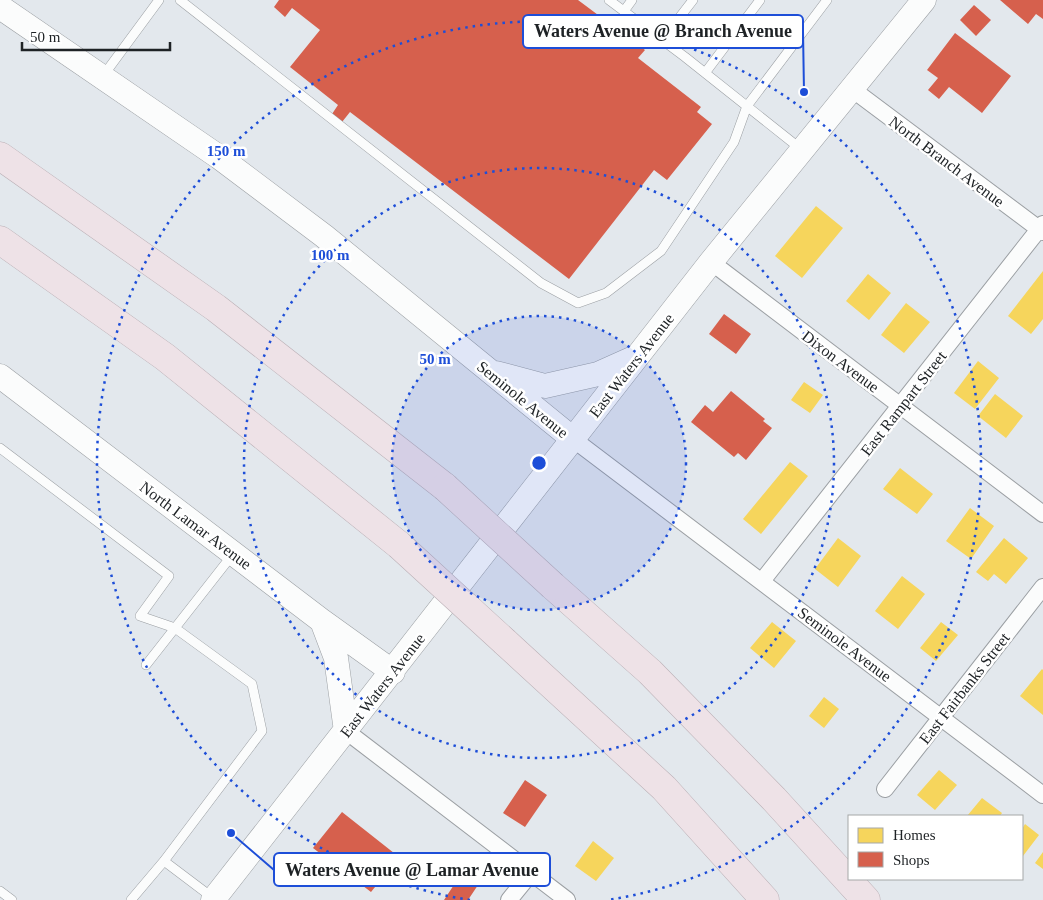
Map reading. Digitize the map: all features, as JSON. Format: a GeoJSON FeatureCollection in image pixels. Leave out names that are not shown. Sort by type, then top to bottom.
{"type":"FeatureCollection","features":[{"type":"Feature","properties":{"kind":"highway"},"geometry":{"type":"LineString","coordinates":[[0,156],[216,308],[445,486],[650,672],[774,799],[866,900]]}},
{"type":"Feature","properties":{"kind":"highway"},"geometry":{"type":"LineString","coordinates":[[0,240],[165,356],[399,545],[664,788],[765,900]]}},
{"type":"Feature","properties":{"kind":"main road","name":"East Waters Avenue"},"geometry":{"type":"LineString","coordinates":[[214,900],[711,262],[924,0]]}},
{"type":"Feature","properties":{"kind":"main road","name":"Seminole Avenue"},"geometry":{"type":"LineString","coordinates":[[0,7],[219,157],[324,236],[487,371],[573,439]]}},
{"type":"Feature","properties":{"kind":"main road"},"geometry":{"type":"LineString","coordinates":[[487,371],[545,386],[598,374],[638,357]]}},
{"type":"Feature","properties":{"kind":"main road","name":"North Lamar Avenue"},"geometry":{"type":"LineString","coordinates":[[0,376],[322,622],[392,672]]}},
{"type":"Feature","properties":{"kind":"main road"},"geometry":{"type":"LineString","coordinates":[[322,622],[336,658],[346,731]]}},
{"type":"Feature","properties":{"kind":"street","name":"North Branch Avenue"},"geometry":{"type":"LineString","coordinates":[[852,89],[1042,228]]}},
{"type":"Feature","properties":{"kind":"street","name":"East Rampart Street"},"geometry":{"type":"LineString","coordinates":[[762,581],[1042,228]]}},
{"type":"Feature","properties":{"kind":"street","name":"Dixon Avenue"},"geometry":{"type":"LineString","coordinates":[[711,262],[1043,514]]}},
{"type":"Feature","properties":{"kind":"street","name":"Seminole Avenue"},"geometry":{"type":"LineString","coordinates":[[573,439],[1043,795]]}},
{"type":"Feature","properties":{"kind":"street","name":"East Fairbanks Street"},"geometry":{"type":"LineString","coordinates":[[885,790],[1043,587]]}},
{"type":"Feature","properties":{"kind":"street"},"geometry":{"type":"LineString","coordinates":[[346,731],[566,900]]}},
{"type":"Feature","properties":{"kind":"street"},"geometry":{"type":"LineString","coordinates":[[509,900],[530,873]]}},
{"type":"Feature","properties":{"kind":"lane"},"geometry":{"type":"LineString","coordinates":[[103,76],[159,0]]}},
{"type":"Feature","properties":{"kind":"lane"},"geometry":{"type":"LineString","coordinates":[[180,0],[542,283],[578,303],[606,293],[661,251],[734,142],[747,106],[827,0]]}},
{"type":"Feature","properties":{"kind":"lane"},"geometry":{"type":"LineString","coordinates":[[609,0],[705,72],[802,150]]}},
{"type":"Feature","properties":{"kind":"lane"},"geometry":{"type":"LineString","coordinates":[[624,11],[632,0]]}},
{"type":"Feature","properties":{"kind":"lane"},"geometry":{"type":"LineString","coordinates":[[662,40],[693,0]]}},
{"type":"Feature","properties":{"kind":"lane"},"geometry":{"type":"LineString","coordinates":[[705,72],[760,0]]}},
{"type":"Feature","properties":{"kind":"lane"},"geometry":{"type":"LineString","coordinates":[[0,448],[169,576],[140,616],[175,628],[252,684],[262,731],[164,861],[131,900]]}},
{"type":"Feature","properties":{"kind":"lane"},"geometry":{"type":"LineString","coordinates":[[146,665],[234,554]]}},
{"type":"Feature","properties":{"kind":"lane"},"geometry":{"type":"LineString","coordinates":[[164,861],[214,900]]}},
{"type":"Feature","properties":{"kind":"lane"},"geometry":{"type":"LineString","coordinates":[[0,890],[12,900]]}},
{"type":"Feature","properties":{"kind":"building: Homes"},"geometry":{"type":"Polygon","coordinates":[[[816,206],[843,228],[802,278],[775,256],[816,206]]]}},
{"type":"Feature","properties":{"kind":"building: Homes"},"geometry":{"type":"Polygon","coordinates":[[[1043,271],[1043,319],[1031,334],[1008,316],[1043,271]]]}},
{"type":"Feature","properties":{"kind":"building: Homes"},"geometry":{"type":"Polygon","coordinates":[[[868,274],[891,293],[869,320],[846,301],[868,274]]]}},
{"type":"Feature","properties":{"kind":"building: Homes"},"geometry":{"type":"Polygon","coordinates":[[[906,303],[930,322],[904,353],[881,335],[906,303]]]}},
{"type":"Feature","properties":{"kind":"building: Homes"},"geometry":{"type":"Polygon","coordinates":[[[978,361],[999,378],[975,409],[954,393],[978,361]]]}},
{"type":"Feature","properties":{"kind":"building: Homes"},"geometry":{"type":"Polygon","coordinates":[[[804,382],[823,395],[810,413],[791,400],[804,382]]]}},
{"type":"Feature","properties":{"kind":"building: Homes"},"geometry":{"type":"Polygon","coordinates":[[[995,394],[1023,416],[1006,438],[978,416],[995,394]]]}},
{"type":"Feature","properties":{"kind":"building: Homes"},"geometry":{"type":"Polygon","coordinates":[[[790,462],[808,476],[761,534],[743,519],[790,462]]]}},
{"type":"Feature","properties":{"kind":"building: Homes"},"geometry":{"type":"Polygon","coordinates":[[[900,468],[933,494],[917,514],[883,489],[900,468]]]}},
{"type":"Feature","properties":{"kind":"building: Homes"},"geometry":{"type":"Polygon","coordinates":[[[970,508],[994,526],[971,559],[946,541],[970,508]]]}},
{"type":"Feature","properties":{"kind":"building: Homes"},"geometry":{"type":"Polygon","coordinates":[[[838,538],[861,556],[838,587],[815,569],[838,538]]]}},
{"type":"Feature","properties":{"kind":"building: Homes"},"geometry":{"type":"Polygon","coordinates":[[[1004,538],[1028,558],[1006,584],[994,574],[988,581],[976,572],[1004,538]]]}},
{"type":"Feature","properties":{"kind":"building: Homes"},"geometry":{"type":"Polygon","coordinates":[[[902,576],[925,594],[898,629],[875,611],[902,576]]]}},
{"type":"Feature","properties":{"kind":"building: Homes"},"geometry":{"type":"Polygon","coordinates":[[[772,622],[796,641],[774,668],[750,648],[772,622]]]}},
{"type":"Feature","properties":{"kind":"building: Homes"},"geometry":{"type":"Polygon","coordinates":[[[941,622],[958,635],[936,661],[920,648],[941,622]]]}},
{"type":"Feature","properties":{"kind":"building: Homes"},"geometry":{"type":"Polygon","coordinates":[[[1043,670],[1043,715],[1020,696],[1043,670]]]}},
{"type":"Feature","properties":{"kind":"building: Homes"},"geometry":{"type":"Polygon","coordinates":[[[824,697],[839,709],[824,728],[809,716],[824,697]]]}},
{"type":"Feature","properties":{"kind":"building: Homes"},"geometry":{"type":"Polygon","coordinates":[[[939,770],[957,785],[935,810],[917,795],[939,770]]]}},
{"type":"Feature","properties":{"kind":"building: Homes"},"geometry":{"type":"Polygon","coordinates":[[[982,798],[1002,813],[1001,815],[968,815],[982,798]]]}},
{"type":"Feature","properties":{"kind":"building: Homes"},"geometry":{"type":"Polygon","coordinates":[[[1025,824],[1039,835],[1023,856],[1023,827],[1025,824]]]}},
{"type":"Feature","properties":{"kind":"building: Homes"},"geometry":{"type":"Polygon","coordinates":[[[593,841],[614,858],[596,881],[575,866],[593,841]]]}},
{"type":"Feature","properties":{"kind":"building: Homes"},"geometry":{"type":"Polygon","coordinates":[[[1043,852],[1043,869],[1035,863],[1043,852]]]}},
{"type":"Feature","properties":{"kind":"building: Shops"},"geometry":{"type":"Polygon","coordinates":[[[279,0],[578,0],[645,50],[638,58],[701,107],[697,112],[712,124],[667,180],[654,170],[569,279],[350,112],[342,122],[332,114],[338,105],[290,67],[320,30],[292,8],[285,17],[274,7],[279,0]]]}},
{"type":"Feature","properties":{"kind":"building: Shops"},"geometry":{"type":"Polygon","coordinates":[[[1000,0],[1043,0],[1043,19],[1036,14],[1028,24],[1000,0]]]}},
{"type":"Feature","properties":{"kind":"building: Shops"},"geometry":{"type":"Polygon","coordinates":[[[974,5],[991,20],[976,36],[960,20],[974,5]]]}},
{"type":"Feature","properties":{"kind":"building: Shops"},"geometry":{"type":"Polygon","coordinates":[[[955,33],[1011,76],[982,113],[949,87],[939,99],[928,90],[938,78],[927,70],[955,33]]]}},
{"type":"Feature","properties":{"kind":"building: Shops"},"geometry":{"type":"Polygon","coordinates":[[[724,314],[751,334],[736,354],[709,334],[724,314]]]}},
{"type":"Feature","properties":{"kind":"building: Shops"},"geometry":{"type":"Polygon","coordinates":[[[731,391],[765,419],[763,421],[772,428],[746,460],[738,453],[734,457],[691,422],[705,405],[713,412],[731,391]]]}},
{"type":"Feature","properties":{"kind":"building: Shops"},"geometry":{"type":"Polygon","coordinates":[[[525,780],[547,795],[525,827],[503,813],[525,780]]]}},
{"type":"Feature","properties":{"kind":"building: Shops"},"geometry":{"type":"Polygon","coordinates":[[[342,812],[399,857],[371,892],[313,848],[342,812]]]}},
{"type":"Feature","properties":{"kind":"building: Shops"},"geometry":{"type":"Polygon","coordinates":[[[467,865],[484,876],[468,900],[444,900],[467,865]]]}},
{"type":"Feature","properties":{"kind":"place","name":"Waters Avenue @ Branch Avenue"},"geometry":{"type":"Point","coordinates":[804,92]}},
{"type":"Feature","properties":{"kind":"place","name":"Waters Avenue @ Lamar Avenue"},"geometry":{"type":"Point","coordinates":[231,833]}}]}
